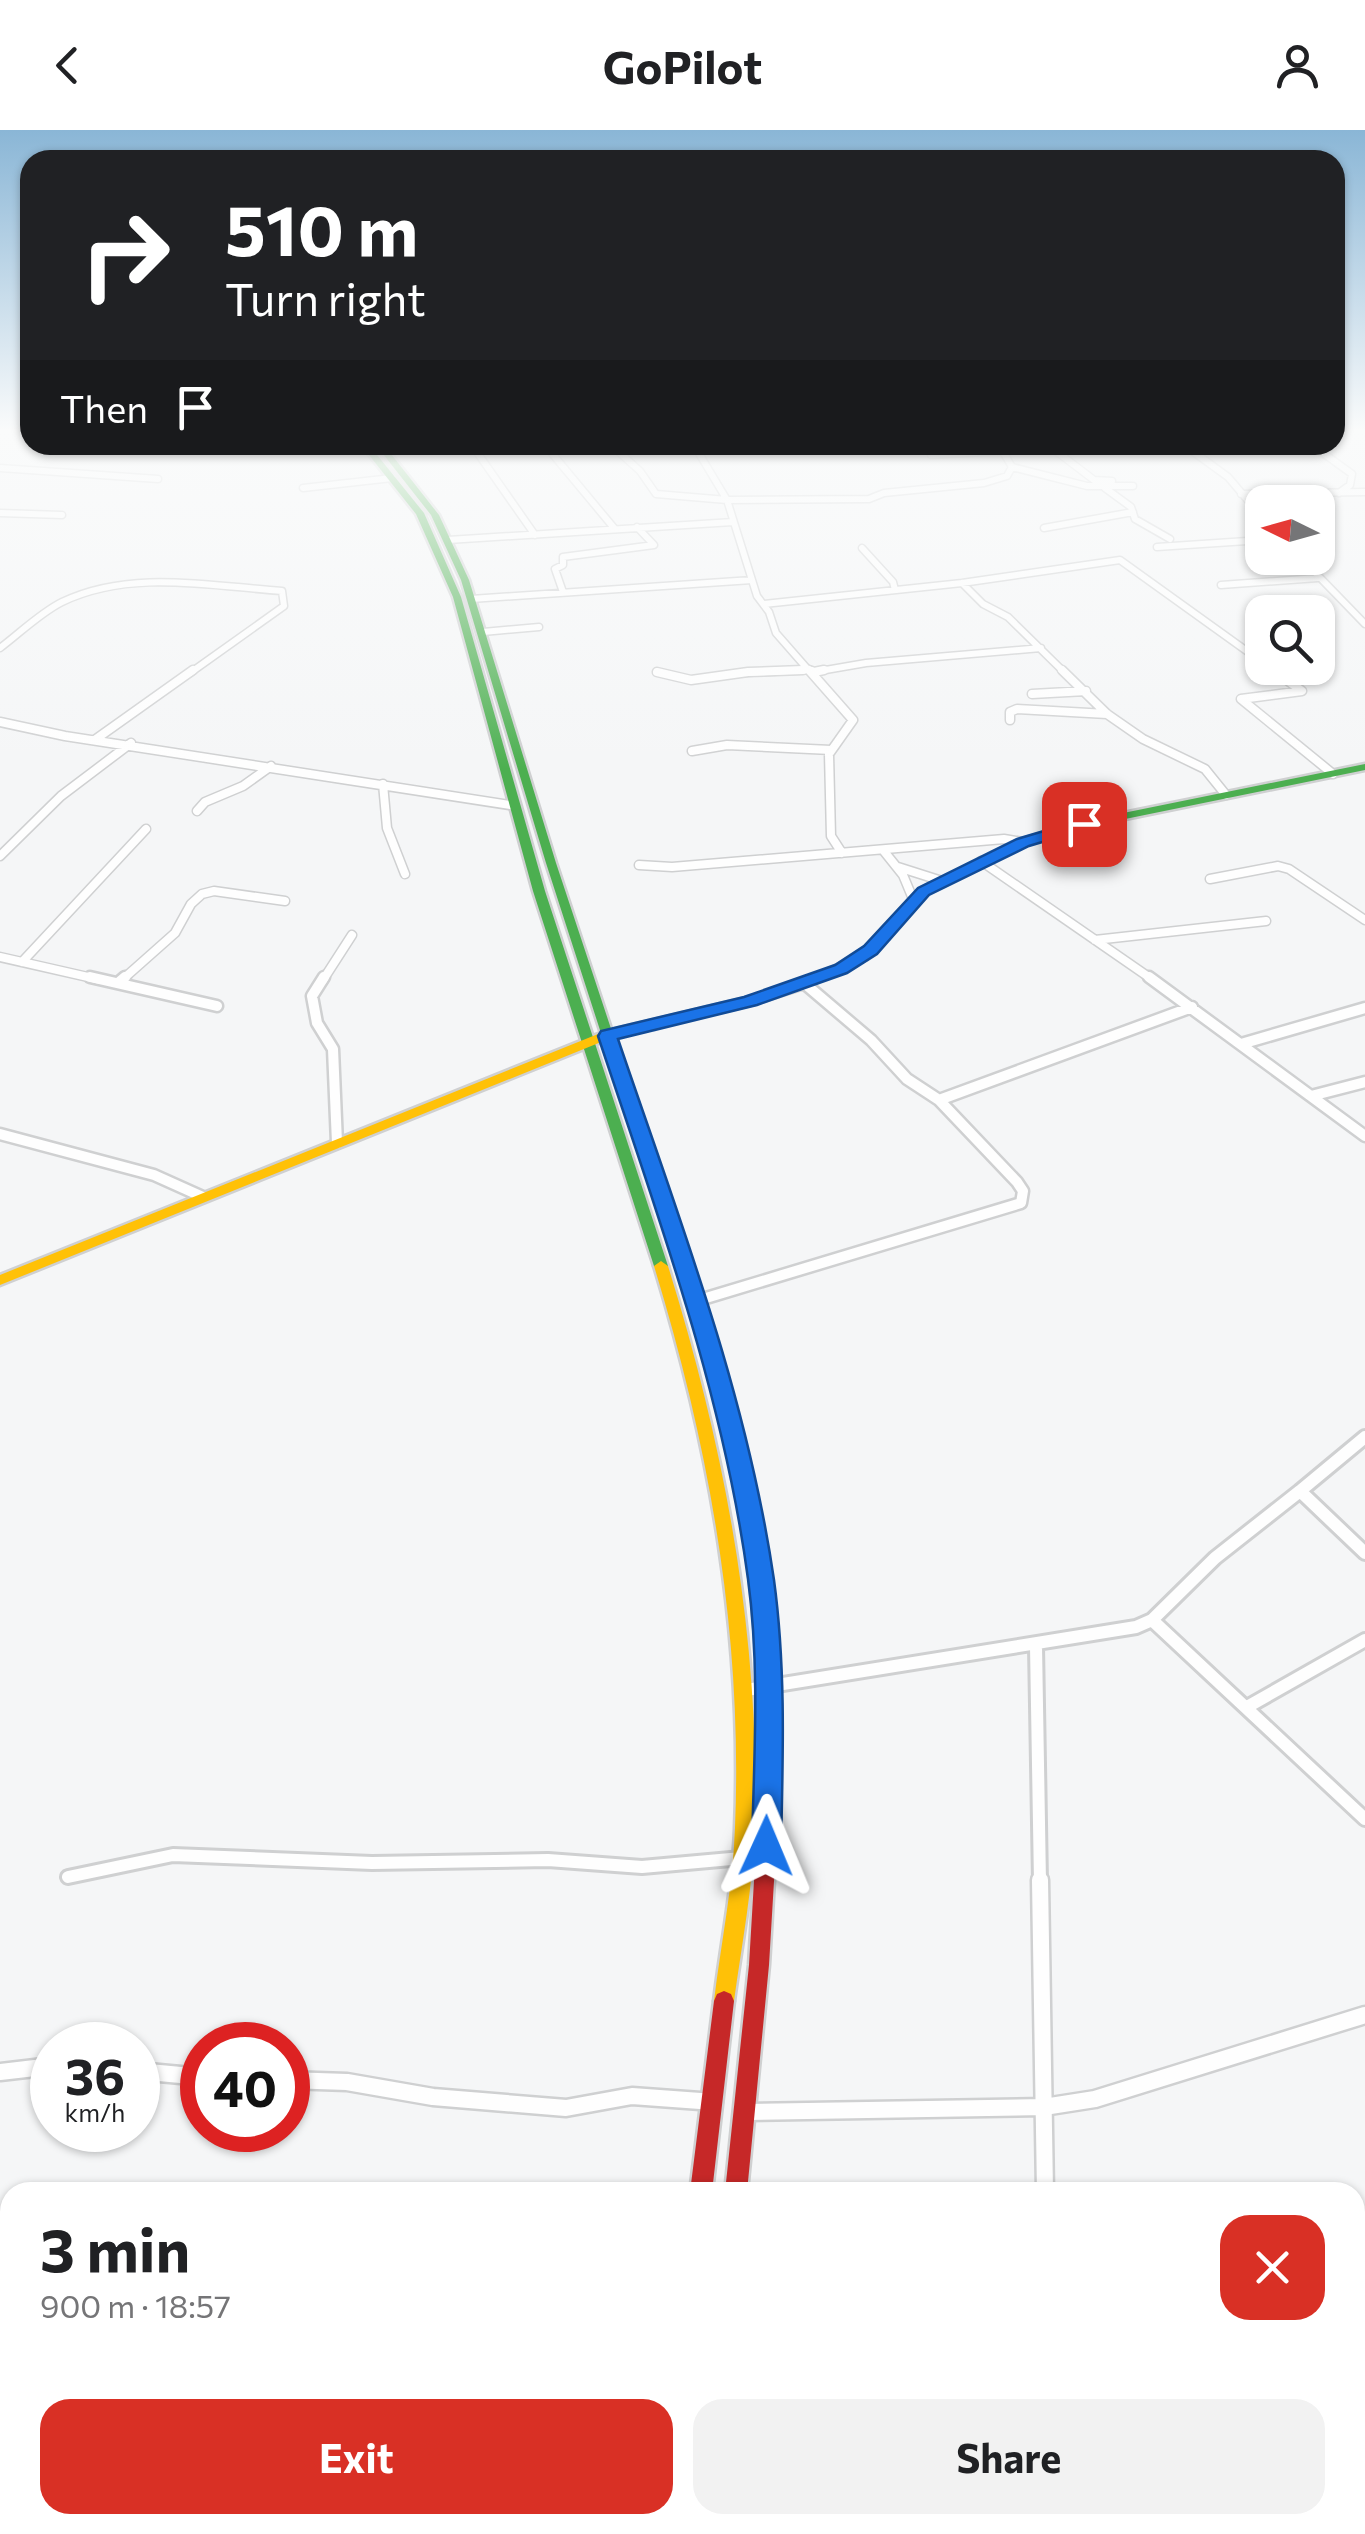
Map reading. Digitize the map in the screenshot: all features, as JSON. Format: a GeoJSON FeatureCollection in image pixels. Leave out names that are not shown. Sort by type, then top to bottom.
{"type":"FeatureCollection","features":[{"type":"Feature","properties":{"kind":"street"},"geometry":{"type":"LineString","coordinates":[[437,545],[538,826],[696,1301],[731,1426],[761,1580],[770,1690],[766,1846],[737,2182]]}},
{"type":"Feature","properties":{"kind":"street"},"geometry":{"type":"LineString","coordinates":[[450,545],[483,632],[516,806],[692,1362],[719,1480],[737,1584],[746,1690],[742,1858],[702,2182]]}},
{"type":"Feature","properties":{"kind":"street"},"geometry":{"type":"LineString","coordinates":[[563,592],[555,570],[563,565],[563,557],[653,545]]}},
{"type":"Feature","properties":{"kind":"street"},"geometry":{"type":"LineString","coordinates":[[740,545],[776,633],[853,720],[827,752],[831,836],[842,853]]}},
{"type":"Feature","properties":{"kind":"street"},"geometry":{"type":"LineString","coordinates":[[1157,547],[1184,545]]}},
{"type":"Feature","properties":{"kind":"street"},"geometry":{"type":"LineString","coordinates":[[862,548],[893,582],[895,590]]}},
{"type":"Feature","properties":{"kind":"street"},"geometry":{"type":"LineString","coordinates":[[764,604],[962,583],[1107,559],[1124,560],[1245,649]]}},
{"type":"Feature","properties":{"kind":"street"},"geometry":{"type":"LineString","coordinates":[[1315,575],[1365,624]]}},
{"type":"Feature","properties":{"kind":"street"},"geometry":{"type":"LineString","coordinates":[[1221,585],[1318,578]]}},
{"type":"Feature","properties":{"kind":"street"},"geometry":{"type":"LineString","coordinates":[[471,599],[752,580]]}},
{"type":"Feature","properties":{"kind":"street"},"geometry":{"type":"LineString","coordinates":[[0,648],[60,603],[112,584],[150,582],[282,591],[284,606],[96,739]]}},
{"type":"Feature","properties":{"kind":"street"},"geometry":{"type":"LineString","coordinates":[[962,583],[983,604],[1008,617],[1107,714],[1143,739],[1205,769],[1226,795]]}},
{"type":"Feature","properties":{"kind":"street"},"geometry":{"type":"LineString","coordinates":[[483,632],[539,627]]}},
{"type":"Feature","properties":{"kind":"street"},"geometry":{"type":"LineString","coordinates":[[656,672],[678,681],[714,680],[746,672],[813,671],[1041,648]]}},
{"type":"Feature","properties":{"kind":"street"},"geometry":{"type":"LineString","coordinates":[[1294,685],[1302,691],[1241,700],[1333,774]]}},
{"type":"Feature","properties":{"kind":"street"},"geometry":{"type":"LineString","coordinates":[[1032,694],[1086,691]]}},
{"type":"Feature","properties":{"kind":"street"},"geometry":{"type":"LineString","coordinates":[[1010,720],[1010,712],[1017,709],[1107,714]]}},
{"type":"Feature","properties":{"kind":"street"},"geometry":{"type":"LineString","coordinates":[[0,722],[516,806]]}},
{"type":"Feature","properties":{"kind":"street"},"geometry":{"type":"LineString","coordinates":[[0,856],[60,796],[131,743]]}},
{"type":"Feature","properties":{"kind":"street"},"geometry":{"type":"LineString","coordinates":[[692,751],[714,744],[750,744],[827,752]]}},
{"type":"Feature","properties":{"kind":"street"},"geometry":{"type":"LineString","coordinates":[[197,811],[205,802],[243,786],[271,766]]}},
{"type":"Feature","properties":{"kind":"street"},"geometry":{"type":"LineString","coordinates":[[0,1280],[607,1036],[804,984],[863,957],[914,899],[1023,842],[1084,824],[1365,767]]}},
{"type":"Feature","properties":{"kind":"street"},"geometry":{"type":"LineString","coordinates":[[383,784],[387,828],[405,874]]}},
{"type":"Feature","properties":{"kind":"street"},"geometry":{"type":"LineString","coordinates":[[22,962],[146,830]]}},
{"type":"Feature","properties":{"kind":"street"},"geometry":{"type":"LineString","coordinates":[[817,856],[831,836]]}},
{"type":"Feature","properties":{"kind":"street"},"geometry":{"type":"LineString","coordinates":[[638,865],[672,867],[1004,839],[1023,842]]}},
{"type":"Feature","properties":{"kind":"street"},"geometry":{"type":"LineString","coordinates":[[883,850],[898,867],[914,899]]}},
{"type":"Feature","properties":{"kind":"street"},"geometry":{"type":"LineString","coordinates":[[982,861],[1192,1008],[1365,1136]]}},
{"type":"Feature","properties":{"kind":"street"},"geometry":{"type":"LineString","coordinates":[[1210,879],[1278,866],[1290,869],[1365,920]]}},
{"type":"Feature","properties":{"kind":"street"},"geometry":{"type":"LineString","coordinates":[[898,867],[942,881]]}},
{"type":"Feature","properties":{"kind":"street"},"geometry":{"type":"LineString","coordinates":[[118,984],[175,933],[191,904],[202,894],[214,891],[285,901]]}},
{"type":"Feature","properties":{"kind":"street"},"geometry":{"type":"LineString","coordinates":[[1095,940],[1266,922]]}},
{"type":"Feature","properties":{"kind":"street"},"geometry":{"type":"LineString","coordinates":[[337,1143],[334,1049],[317,1024],[312,996],[352,936]]}},
{"type":"Feature","properties":{"kind":"street"},"geometry":{"type":"LineString","coordinates":[[0,957],[216,1006]]}},
{"type":"Feature","properties":{"kind":"street"},"geometry":{"type":"LineString","coordinates":[[696,1301],[1021,1204],[1023,1192],[1017,1182],[939,1100],[907,1079],[871,1040],[804,984]]}},
{"type":"Feature","properties":{"kind":"street"},"geometry":{"type":"LineString","coordinates":[[939,1100],[1192,1008]]}},
{"type":"Feature","properties":{"kind":"street"},"geometry":{"type":"LineString","coordinates":[[1241,1044],[1365,1008]]}},
{"type":"Feature","properties":{"kind":"street"},"geometry":{"type":"LineString","coordinates":[[1312,1096],[1365,1082]]}},
{"type":"Feature","properties":{"kind":"street"},"geometry":{"type":"LineString","coordinates":[[0,1134],[154,1174],[203,1197]]}},
{"type":"Feature","properties":{"kind":"street"},"geometry":{"type":"LineString","coordinates":[[746,1690],[770,1690],[1136,1627],[1152,1620],[1215,1558],[1365,1437]]}},
{"type":"Feature","properties":{"kind":"street"},"geometry":{"type":"LineString","coordinates":[[1300,1491],[1365,1552]]}},
{"type":"Feature","properties":{"kind":"street"},"geometry":{"type":"LineString","coordinates":[[1152,1620],[1365,1819]]}},
{"type":"Feature","properties":{"kind":"street"},"geometry":{"type":"LineString","coordinates":[[1247,1707],[1365,1640]]}},
{"type":"Feature","properties":{"kind":"street"},"geometry":{"type":"LineString","coordinates":[[1036,1646],[1045,2182]]}},
{"type":"Feature","properties":{"kind":"street"},"geometry":{"type":"LineString","coordinates":[[68,1877],[173,1854],[372,1863],[532,1860],[642,1867],[742,1858]]}},
{"type":"Feature","properties":{"kind":"street"},"geometry":{"type":"LineString","coordinates":[[744,2112],[1044,2107],[1094,2099],[1365,2015]]}},
{"type":"Feature","properties":{"kind":"street"},"geometry":{"type":"LineString","coordinates":[[0,2072],[30,2069]]}},
{"type":"Feature","properties":{"kind":"street"},"geometry":{"type":"LineString","coordinates":[[310,2081],[347,2082],[433,2097],[566,2108],[632,2096],[714,2102]]}},
{"type":"Feature","properties":{"kind":"traffic: fast"},"geometry":{"type":"LineString","coordinates":[[434,545],[457,597],[539,891],[661,1266]]}},
{"type":"Feature","properties":{"kind":"traffic: fast"},"geometry":{"type":"LineString","coordinates":[[449,545],[465,580],[551,863],[701,1321]]}},
{"type":"Feature","properties":{"kind":"traffic: fast"},"geometry":{"type":"LineString","coordinates":[[800,985],[863,957],[924,891],[1023,842],[1084,824],[1365,767]]}},
{"type":"Feature","properties":{"kind":"traffic: slow"},"geometry":{"type":"LineString","coordinates":[[0,1280],[607,1035],[800,985]]}},
{"type":"Feature","properties":{"kind":"traffic: slow"},"geometry":{"type":"LineString","coordinates":[[661,1266],[701,1404],[716,1473],[737,1613],[746,1754],[745,1827],[724,2001]]}},
{"type":"Feature","properties":{"kind":"traffic: slow"},"geometry":{"type":"LineString","coordinates":[[701,1321],[733,1440],[755,1556],[767,1674],[769,1797]]}},
{"type":"Feature","properties":{"kind":"traffic: jam"},"geometry":{"type":"LineString","coordinates":[[737,2182],[759,1965],[769,1797]]}},
{"type":"Feature","properties":{"kind":"traffic: jam"},"geometry":{"type":"LineString","coordinates":[[702,2182],[724,2001]]}},
{"type":"Feature","properties":{"kind":"route"},"geometry":{"type":"LineString","coordinates":[[766,1846],[770,1690],[761,1580],[731,1426],[696,1301],[607,1036],[750,1001],[824,977],[863,957],[924,891],[1023,842],[1084,824]]}}]}
